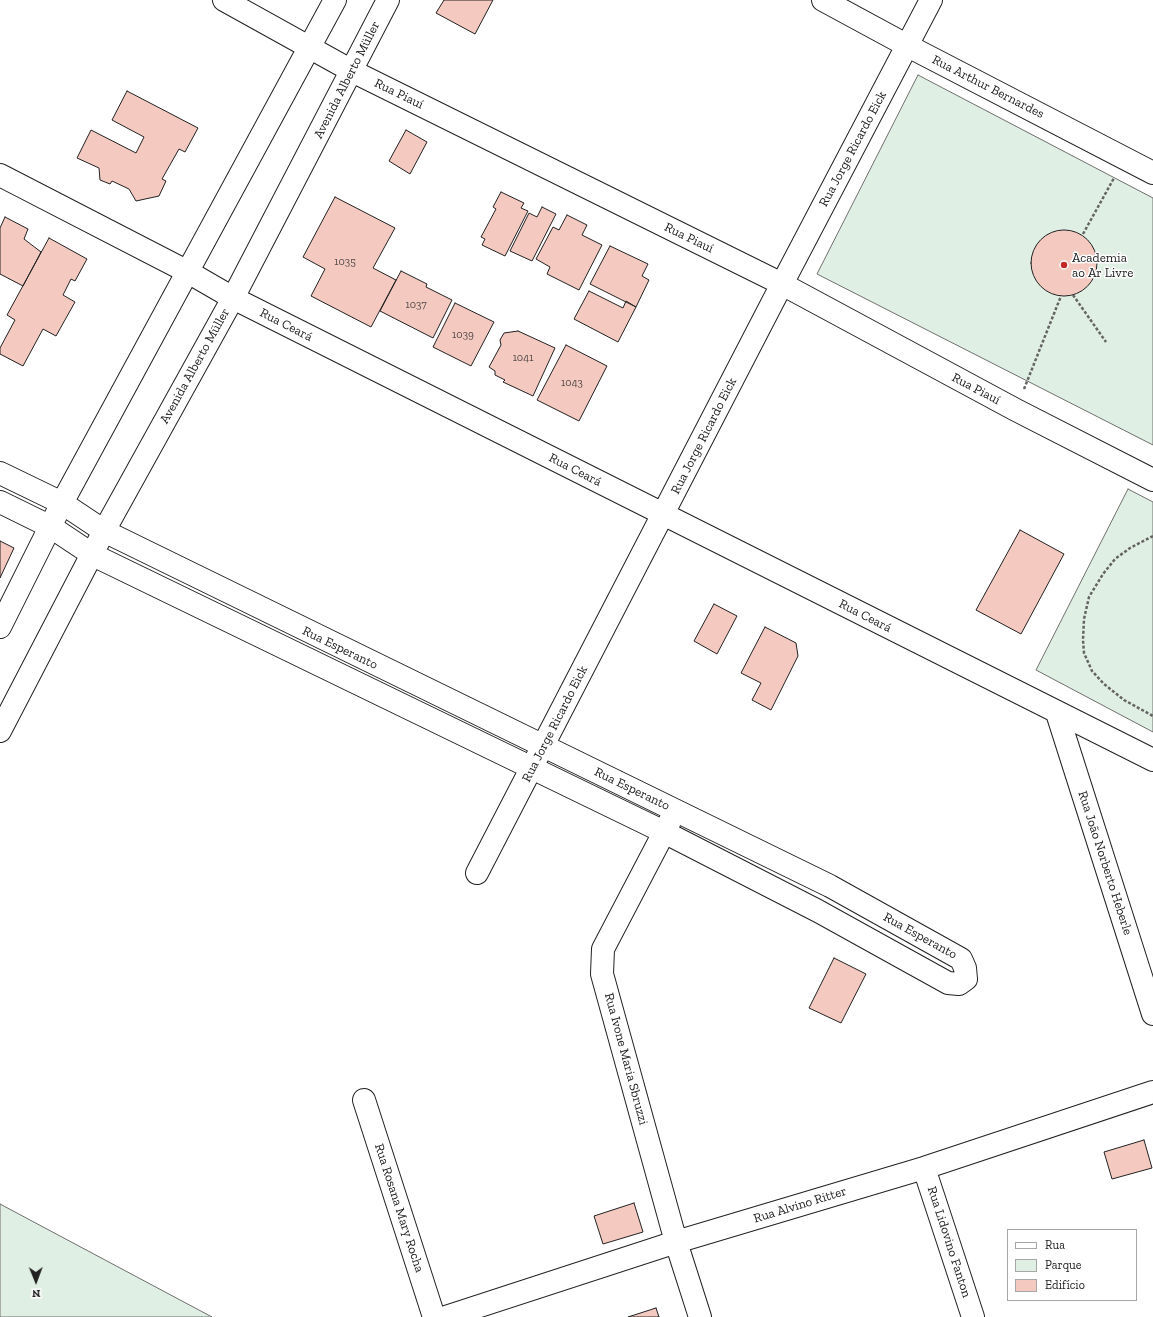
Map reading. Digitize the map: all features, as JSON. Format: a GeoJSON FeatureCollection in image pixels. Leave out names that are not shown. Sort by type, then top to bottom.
{"type":"FeatureCollection","features":[{"type":"Feature","properties":{"kind":"street","name":"Rua Piauí"},"geometry":{"type":"LineString","coordinates":[[224,0],[310,46],[352,71],[782,284],[1016,410],[1153,480]]}},
{"type":"Feature","properties":{"kind":"street"},"geometry":{"type":"LineString","coordinates":[[0,627],[62,503],[335,0]]}},
{"type":"Feature","properties":{"kind":"street","name":"Avenida Alberto Müller"},"geometry":{"type":"LineString","coordinates":[[0,731],[93,555],[104,531],[233,298],[388,0]]}},
{"type":"Feature","properties":{"kind":"street","name":"Rua Arthur Bernardes"},"geometry":{"type":"LineString","coordinates":[[823,0],[908,46],[1153,173]]}},
{"type":"Feature","properties":{"kind":"street","name":"Rua Jorge Ricardo Eick"},"geometry":{"type":"LineString","coordinates":[[477,873],[931,0]]}},
{"type":"Feature","properties":{"kind":"street","name":"Rua Ceará"},"geometry":{"type":"LineString","coordinates":[[0,176],[188,272],[233,298],[1153,760]]}},
{"type":"Feature","properties":{"kind":"street","name":"Rua Esperanto"},"geometry":{"type":"LineString","coordinates":[[0,473],[62,503],[104,531],[318,637],[543,745],[830,886],[961,959],[966,968],[966,979],[959,984],[948,983],[818,911],[664,832],[93,555],[51,527],[0,502]]}},
{"type":"Feature","properties":{"kind":"street"},"geometry":{"type":"LineString","coordinates":[[308,659],[318,637]]}},
{"type":"Feature","properties":{"kind":"street","name":"Rua João Norberto Heberle"},"geometry":{"type":"LineString","coordinates":[[1057,713],[1153,1014]]}},
{"type":"Feature","properties":{"kind":"street","name":"Rua Ivone Maria Sbruzzi"},"geometry":{"type":"LineString","coordinates":[[675,811],[603,949],[602,974],[676,1242],[700,1317]]}},
{"type":"Feature","properties":{"kind":"street"},"geometry":{"type":"LineString","coordinates":[[818,911],[830,886]]}},
{"type":"Feature","properties":{"kind":"street","name":"Rua Alvino Ritter"},"geometry":{"type":"LineString","coordinates":[[446,1317],[676,1242],[924,1168],[1153,1092]]}},
{"type":"Feature","properties":{"kind":"street","name":"Rua Rosana Mary Rocha"},"geometry":{"type":"LineString","coordinates":[[364,1100],[434,1317]]}},
{"type":"Feature","properties":{"kind":"street","name":"Rua Lidovino Fanton"},"geometry":{"type":"LineString","coordinates":[[924,1168],[973,1317]]}},
{"type":"Feature","properties":{"kind":"path"},"geometry":{"type":"LineString","coordinates":[[1083,234],[1125,158]]}},
{"type":"Feature","properties":{"kind":"path"},"geometry":{"type":"LineString","coordinates":[[1072,295],[1106,342]]}},
{"type":"Feature","properties":{"kind":"path"},"geometry":{"type":"LineString","coordinates":[[1016,410],[1061,296]]}},
{"type":"Feature","properties":{"kind":"path"},"geometry":{"type":"LineString","coordinates":[[1153,536],[1130,548],[1115,559],[1103,574],[1090,597],[1084,619],[1083,640],[1084,653],[1092,671],[1104,684],[1124,700],[1153,716]]}},
{"type":"Feature","properties":{"kind":"green space"},"geometry":{"type":"Polygon","coordinates":[[[918,75],[1153,198],[1153,445],[817,274],[918,75]]]}},
{"type":"Feature","properties":{"kind":"green space"},"geometry":{"type":"Polygon","coordinates":[[[1128,489],[1153,502],[1153,732],[1036,670],[1128,489]]]}},
{"type":"Feature","properties":{"kind":"green space"},"geometry":{"type":"Polygon","coordinates":[[[0,1204],[212,1317],[0,1317],[0,1204]]]}},
{"type":"Feature","properties":{"kind":"building"},"geometry":{"type":"Polygon","coordinates":[[[444,0],[493,0],[475,34],[436,13],[444,0]]]}},
{"type":"Feature","properties":{"kind":"building"},"geometry":{"type":"Polygon","coordinates":[[[127,91],[198,128],[185,152],[179,149],[162,179],[166,181],[159,196],[136,201],[129,189],[112,181],[110,184],[100,180],[99,168],[77,158],[91,130],[136,153],[144,137],[112,120],[127,91]]]}},
{"type":"Feature","properties":{"kind":"building"},"geometry":{"type":"Polygon","coordinates":[[[406,130],[427,142],[410,174],[389,161],[406,130]]]}},
{"type":"Feature","properties":{"kind":"building"},"geometry":{"type":"Polygon","coordinates":[[[501,192],[524,203],[521,208],[528,211],[505,256],[482,245],[485,239],[481,237],[496,209],[493,207],[501,192]]]}},
{"type":"Feature","properties":{"kind":"building"},"geometry":{"type":"Polygon","coordinates":[[[335,197],[395,228],[373,268],[396,280],[371,327],[311,296],[325,269],[303,257],[335,197]]]}},
{"type":"Feature","properties":{"kind":"building"},"geometry":{"type":"Polygon","coordinates":[[[542,207],[556,214],[532,261],[510,251],[529,213],[537,217],[542,207]]]}},
{"type":"Feature","properties":{"kind":"building"},"geometry":{"type":"Polygon","coordinates":[[[567,215],[587,225],[582,235],[602,245],[579,290],[547,274],[550,267],[536,259],[553,227],[559,230],[567,215]]]}},
{"type":"Feature","properties":{"kind":"building"},"geometry":{"type":"Polygon","coordinates":[[[5,217],[28,229],[24,239],[41,252],[23,286],[0,274],[0,228],[5,217]]]}},
{"type":"Feature","properties":{"kind":"building","name":"Academia ao Ar Livre"},"geometry":{"type":"Polygon","coordinates":[[[1057,230],[1071,230],[1083,235],[1092,244],[1097,256],[1095,276],[1088,287],[1071,296],[1057,296],[1045,291],[1036,282],[1031,270],[1031,256],[1036,244],[1045,235],[1057,230]]]}},
{"type":"Feature","properties":{"kind":"building"},"geometry":{"type":"Polygon","coordinates":[[[49,238],[87,259],[75,281],[71,279],[63,295],[75,302],[56,336],[43,329],[23,366],[0,354],[0,348],[15,320],[7,315],[49,238]]]}},
{"type":"Feature","properties":{"kind":"building"},"geometry":{"type":"Polygon","coordinates":[[[610,246],[648,264],[642,276],[649,280],[636,307],[590,284],[610,246]]]}},
{"type":"Feature","properties":{"kind":"building"},"geometry":{"type":"Polygon","coordinates":[[[401,271],[427,284],[426,287],[452,300],[433,338],[380,311],[401,271]]]}},
{"type":"Feature","properties":{"kind":"building"},"geometry":{"type":"Polygon","coordinates":[[[589,291],[623,308],[626,301],[636,307],[618,342],[574,319],[589,291]]]}},
{"type":"Feature","properties":{"kind":"building"},"geometry":{"type":"Polygon","coordinates":[[[455,303],[494,322],[471,366],[433,347],[455,303]]]}},
{"type":"Feature","properties":{"kind":"building"},"geometry":{"type":"Polygon","coordinates":[[[518,331],[555,348],[533,396],[503,382],[505,380],[495,375],[495,371],[489,367],[501,345],[500,340],[504,333],[518,331]]]}},
{"type":"Feature","properties":{"kind":"building"},"geometry":{"type":"Polygon","coordinates":[[[566,345],[607,366],[579,421],[537,400],[566,345]]]}},
{"type":"Feature","properties":{"kind":"building"},"geometry":{"type":"Polygon","coordinates":[[[1020,530],[1064,554],[1021,634],[976,610],[1020,530]]]}},
{"type":"Feature","properties":{"kind":"building"},"geometry":{"type":"Polygon","coordinates":[[[0,541],[14,548],[0,578],[0,541]]]}},
{"type":"Feature","properties":{"kind":"building"},"geometry":{"type":"Polygon","coordinates":[[[714,604],[737,616],[717,654],[694,641],[714,604]]]}},
{"type":"Feature","properties":{"kind":"building"},"geometry":{"type":"Polygon","coordinates":[[[765,627],[796,643],[798,656],[771,710],[752,700],[761,683],[741,673],[765,627]]]}},
{"type":"Feature","properties":{"kind":"building"},"geometry":{"type":"Polygon","coordinates":[[[834,958],[866,974],[841,1023],[809,1008],[834,958]]]}},
{"type":"Feature","properties":{"kind":"building"},"geometry":{"type":"Polygon","coordinates":[[[1144,1140],[1152,1168],[1112,1179],[1104,1152],[1144,1140]]]}},
{"type":"Feature","properties":{"kind":"building"},"geometry":{"type":"Polygon","coordinates":[[[634,1203],[643,1232],[603,1244],[594,1216],[634,1203]]]}},
{"type":"Feature","properties":{"kind":"building"},"geometry":{"type":"Polygon","coordinates":[[[656,1308],[659,1317],[628,1317],[656,1308]]]}},
{"type":"Feature","properties":{"kind":"place","name":"Academia ao Ar Livre"},"geometry":{"type":"Point","coordinates":[1064,265]}}]}
